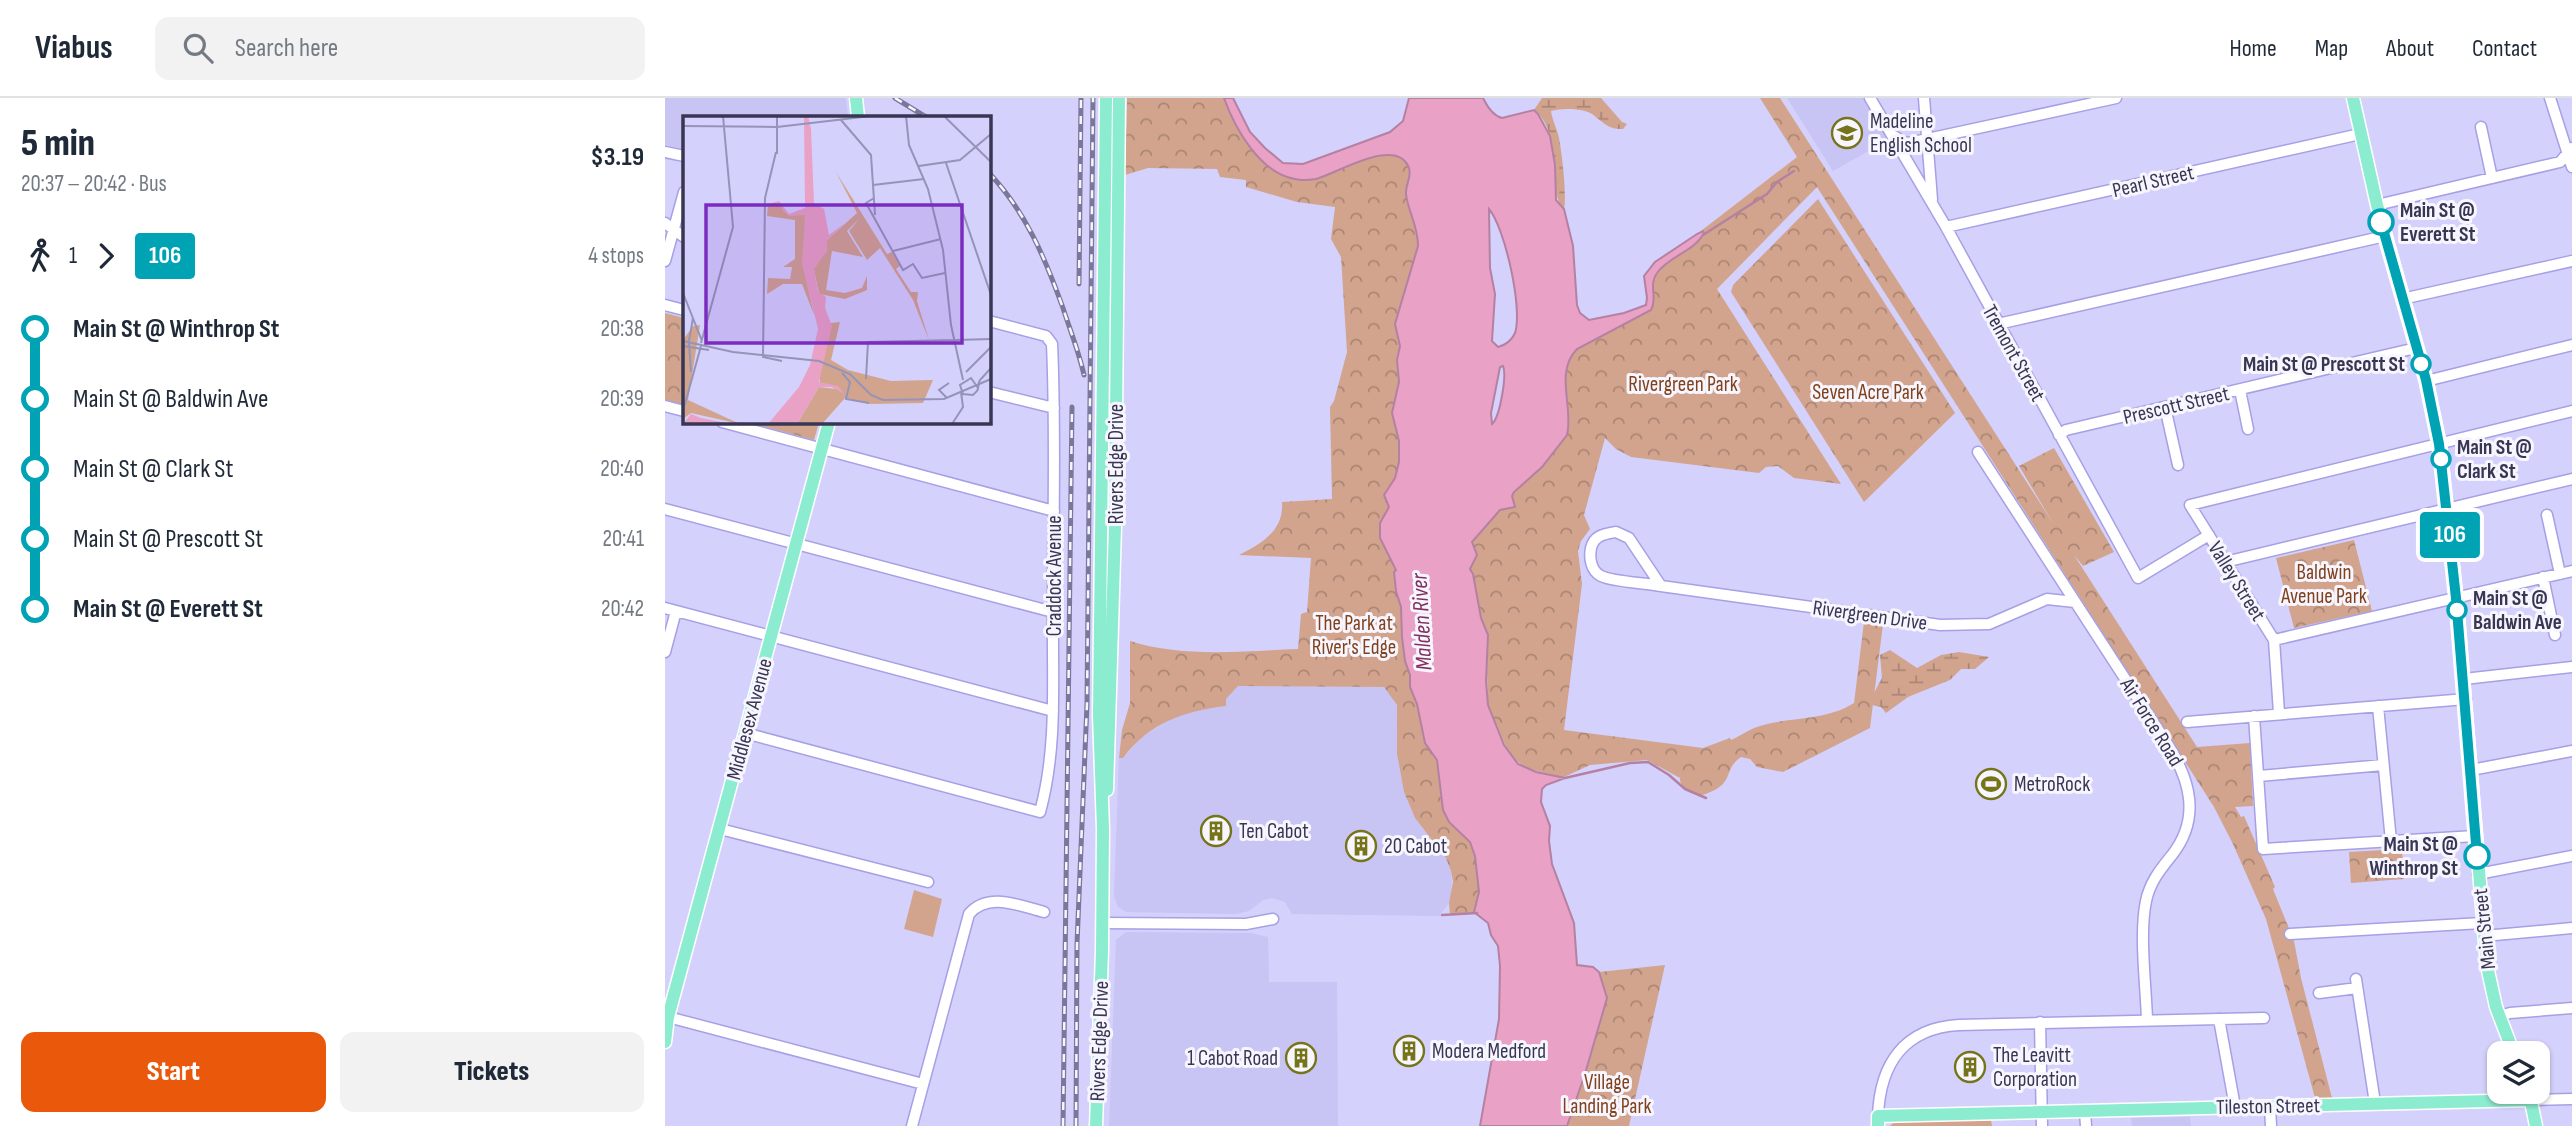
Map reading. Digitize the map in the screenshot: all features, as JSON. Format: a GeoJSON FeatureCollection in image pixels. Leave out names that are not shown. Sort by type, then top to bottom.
{"type":"FeatureCollection","features":[{"type":"Feature","properties":{"kind":"main road"},"geometry":{"type":"LineString","coordinates":[[856,98],[858,116]]}},
{"type":"Feature","properties":{"kind":"main road","name":"Rivers Edge Drive"},"geometry":{"type":"LineString","coordinates":[[1096,1126],[1103,829],[1099,715],[1106,98]]}},
{"type":"Feature","properties":{"kind":"main road","name":"Rivers Edge Drive"},"geometry":{"type":"LineString","coordinates":[[1103,829],[1109,768],[1115,527],[1118,98]]}},
{"type":"Feature","properties":{"kind":"main road","name":"Main Street"},"geometry":{"type":"LineString","coordinates":[[2353,98],[2385,236],[2426,380],[2439,444],[2466,699],[2483,929],[2491,989],[2509,1041]]}},
{"type":"Feature","properties":{"kind":"main road","name":"Middlesex Avenue"},"geometry":{"type":"LineString","coordinates":[[665,1042],[666,1019],[828,424]]}},
{"type":"Feature","properties":{"kind":"main road","name":"Tileston Street"},"geometry":{"type":"LineString","coordinates":[[1878,1121],[2042,1112],[2487,1098]]}},
{"type":"Feature","properties":{"kind":"main road"},"geometry":{"type":"LineString","coordinates":[[2532,1104],[2536,1126]]}},
{"type":"Feature","properties":{"kind":"street","name":"Tremont Street"},"geometry":{"type":"LineString","coordinates":[[1870,98],[1946,227],[2138,578],[2209,535]]}},
{"type":"Feature","properties":{"kind":"street"},"geometry":{"type":"LineString","coordinates":[[1924,98],[1933,206]]}},
{"type":"Feature","properties":{"kind":"street"},"geometry":{"type":"LineString","coordinates":[[1888,129],[1906,143],[2116,98]]}},
{"type":"Feature","properties":{"kind":"street"},"geometry":{"type":"LineString","coordinates":[[2550,98],[2570,150],[2572,167]]}},
{"type":"Feature","properties":{"kind":"street"},"geometry":{"type":"LineString","coordinates":[[2481,127],[2491,178]]}},
{"type":"Feature","properties":{"kind":"street","name":"Pearl Street"},"geometry":{"type":"LineString","coordinates":[[1946,227],[2360,134]]}},
{"type":"Feature","properties":{"kind":"street"},"geometry":{"type":"LineString","coordinates":[[2377,205],[2560,162],[2570,150]]}},
{"type":"Feature","properties":{"kind":"street"},"geometry":{"type":"LineString","coordinates":[[665,152],[683,156]]}},
{"type":"Feature","properties":{"kind":"street"},"geometry":{"type":"LineString","coordinates":[[665,261],[669,227],[683,194]]}},
{"type":"Feature","properties":{"kind":"street"},"geometry":{"type":"LineString","coordinates":[[1998,324],[2385,236]]}},
{"type":"Feature","properties":{"kind":"street"},"geometry":{"type":"LineString","coordinates":[[2402,299],[2572,261]]}},
{"type":"Feature","properties":{"kind":"street"},"geometry":{"type":"LineString","coordinates":[[665,305],[683,310]]}},
{"type":"Feature","properties":{"kind":"street","name":"Craddock Avenue"},"geometry":{"type":"LineString","coordinates":[[745,733],[1040,812],[1049,771],[1053,711],[1054,408],[1050,340],[1046,336],[991,322]]}},
{"type":"Feature","properties":{"kind":"street"},"geometry":{"type":"LineString","coordinates":[[2426,380],[2572,345]]}},
{"type":"Feature","properties":{"kind":"street","name":"Prescott Street"},"geometry":{"type":"LineString","coordinates":[[2059,435],[2066,430],[2416,348]]}},
{"type":"Feature","properties":{"kind":"street"},"geometry":{"type":"LineString","coordinates":[[2240,390],[2248,429]]}},
{"type":"Feature","properties":{"kind":"street"},"geometry":{"type":"LineString","coordinates":[[991,392],[1054,408]]}},
{"type":"Feature","properties":{"kind":"street"},"geometry":{"type":"LineString","coordinates":[[665,406],[683,411]]}},
{"type":"Feature","properties":{"kind":"street"},"geometry":{"type":"LineString","coordinates":[[2165,407],[2178,465]]}},
{"type":"Feature","properties":{"kind":"street"},"geometry":{"type":"LineString","coordinates":[[2439,444],[2572,411]]}},
{"type":"Feature","properties":{"kind":"street"},"geometry":{"type":"LineString","coordinates":[[729,424],[1054,510]]}},
{"type":"Feature","properties":{"kind":"street","name":"Valley Street"},"geometry":{"type":"LineString","coordinates":[[2279,713],[2274,640],[2190,505],[2439,444]]}},
{"type":"Feature","properties":{"kind":"street","name":"Air Force Road"},"geometry":{"type":"LineString","coordinates":[[1978,452],[2179,762],[2188,789],[2189,817],[2183,837],[2151,884],[2145,905],[2147,1020]]}},
{"type":"Feature","properties":{"kind":"street"},"geometry":{"type":"LineString","coordinates":[[2225,562],[2572,479]]}},
{"type":"Feature","properties":{"kind":"street"},"geometry":{"type":"LineString","coordinates":[[665,509],[1053,612]]}},
{"type":"Feature","properties":{"kind":"street"},"geometry":{"type":"LineString","coordinates":[[2547,515],[2560,574]]}},
{"type":"Feature","properties":{"kind":"street","name":"Rivergreen Drive"},"geometry":{"type":"LineString","coordinates":[[1661,586],[1629,538],[1616,532],[1602,534],[1592,543],[1590,561],[1601,576],[1661,586],[1940,625],[1989,624],[2047,599],[2075,602]]}},
{"type":"Feature","properties":{"kind":"street"},"geometry":{"type":"LineString","coordinates":[[2274,640],[2572,571]]}},
{"type":"Feature","properties":{"kind":"street"},"geometry":{"type":"LineString","coordinates":[[2543,577],[2555,635]]}},
{"type":"Feature","properties":{"kind":"street"},"geometry":{"type":"LineString","coordinates":[[665,652],[670,609],[1053,711]]}},
{"type":"Feature","properties":{"kind":"street"},"geometry":{"type":"LineString","coordinates":[[2464,679],[2572,667]]}},
{"type":"Feature","properties":{"kind":"street"},"geometry":{"type":"LineString","coordinates":[[2187,722],[2466,699]]}},
{"type":"Feature","properties":{"kind":"street"},"geometry":{"type":"LineString","coordinates":[[2378,706],[2391,841]]}},
{"type":"Feature","properties":{"kind":"street"},"geometry":{"type":"LineString","coordinates":[[2254,716],[2263,849],[2475,836]]}},
{"type":"Feature","properties":{"kind":"street"},"geometry":{"type":"LineString","coordinates":[[2471,770],[2572,751]]}},
{"type":"Feature","properties":{"kind":"street"},"geometry":{"type":"LineString","coordinates":[[2259,776],[2383,765]]}},
{"type":"Feature","properties":{"kind":"street"},"geometry":{"type":"LineString","coordinates":[[720,828],[928,882]]}},
{"type":"Feature","properties":{"kind":"street"},"geometry":{"type":"LineString","coordinates":[[2478,874],[2572,856]]}},
{"type":"Feature","properties":{"kind":"street"},"geometry":{"type":"LineString","coordinates":[[912,1126],[970,912],[981,904],[997,901],[1044,912]]}},
{"type":"Feature","properties":{"kind":"street"},"geometry":{"type":"LineString","coordinates":[[1102,923],[1246,924],[1273,919]]}},
{"type":"Feature","properties":{"kind":"street"},"geometry":{"type":"LineString","coordinates":[[2290,934],[2572,928]]}},
{"type":"Feature","properties":{"kind":"street"},"geometry":{"type":"LineString","coordinates":[[2319,993],[2356,983],[2375,1103]]}},
{"type":"Feature","properties":{"kind":"street"},"geometry":{"type":"LineString","coordinates":[[2499,1016],[2572,1008]]}},
{"type":"Feature","properties":{"kind":"street"},"geometry":{"type":"LineString","coordinates":[[1878,1121],[1881,1083],[1898,1052],[1908,1042],[1930,1029],[1952,1025],[2039,1022],[2264,1018]]}},
{"type":"Feature","properties":{"kind":"street"},"geometry":{"type":"LineString","coordinates":[[666,1019],[923,1084]]}},
{"type":"Feature","properties":{"kind":"street"},"geometry":{"type":"LineString","coordinates":[[2219,1019],[2235,1107]]}},
{"type":"Feature","properties":{"kind":"street"},"geometry":{"type":"LineString","coordinates":[[2039,1022],[2042,1126]]}},
{"type":"Feature","properties":{"kind":"street"},"geometry":{"type":"LineString","coordinates":[[2550,1097],[2572,1099]]}},
{"type":"Feature","properties":{"kind":"street"},"geometry":{"type":"LineString","coordinates":[[2270,1106],[2271,1126]]}},
{"type":"Feature","properties":{"kind":"street"},"geometry":{"type":"LineString","coordinates":[[2085,1111],[2086,1126]]}},
{"type":"Feature","properties":{"kind":"shaded area"},"geometry":{"type":"Polygon","coordinates":[[[665,98],[846,98],[848,116],[683,116],[683,150],[665,145],[665,98]]]}},
{"type":"Feature","properties":{"kind":"shaded area","name":"Madeline English School"},"geometry":{"type":"Polygon","coordinates":[[[1787,98],[1864,98],[1888,140],[1833,171],[1787,98]]]}},
{"type":"Feature","properties":{"kind":"shaded area"},"geometry":{"type":"Polygon","coordinates":[[[1238,686],[1384,687],[1397,705],[1397,754],[1404,792],[1415,818],[1446,858],[1451,871],[1452,893],[1449,903],[1439,916],[1292,914],[1285,902],[1272,898],[1263,900],[1249,911],[1236,914],[1126,912],[1118,907],[1114,896],[1119,758],[1123,758],[1142,737],[1171,719],[1200,709],[1226,706],[1226,699],[1238,686]]]}},
{"type":"Feature","properties":{"kind":"shaded area"},"geometry":{"type":"Polygon","coordinates":[[[1126,932],[1251,933],[1268,937],[1269,982],[1337,982],[1338,1126],[1109,1126],[1116,940],[1126,932]]]}},
{"type":"Feature","properties":{"kind":"shaded area"},"geometry":{"type":"Polygon","coordinates":[[[2190,1117],[2191,1126],[2132,1126],[2131,1118],[2190,1117]]]}},
{"type":"Feature","properties":{"kind":"green space","name":"The Park at River's Edge"},"geometry":{"type":"Polygon","coordinates":[[[1127,98],[1226,98],[1277,170],[1386,152],[1403,157],[1410,165],[1421,233],[1402,346],[1402,463],[1391,508],[1404,606],[1410,687],[1417,704],[1425,743],[1437,760],[1441,798],[1447,819],[1470,842],[1475,856],[1479,892],[1474,912],[1450,915],[1453,882],[1451,871],[1446,858],[1415,818],[1404,792],[1397,754],[1397,705],[1384,687],[1238,686],[1226,699],[1226,706],[1182,715],[1156,727],[1123,758],[1119,758],[1122,730],[1130,703],[1130,641],[1192,652],[1298,649],[1301,614],[1307,612],[1311,558],[1239,555],[1256,546],[1276,528],[1282,512],[1282,502],[1332,499],[1330,407],[1347,352],[1341,257],[1331,239],[1335,207],[1297,202],[1246,187],[1246,180],[1220,177],[1217,169],[1148,168],[1125,175],[1127,98]]]}},
{"type":"Feature","properties":{"kind":"green space"},"geometry":{"type":"Polygon","coordinates":[[[1542,98],[1601,98],[1622,122],[1627,124],[1623,129],[1618,129],[1583,111],[1551,111],[1561,154],[1565,185],[1564,209],[1556,188],[1549,133],[1534,110],[1542,98]]]}},
{"type":"Feature","properties":{"kind":"green space","name":"Rivergreen Park"},"geometry":{"type":"Polygon","coordinates":[[[1760,98],[1780,98],[2053,523],[2019,466],[2054,448],[2114,552],[2083,566],[2074,555],[2197,747],[2250,743],[2253,806],[2235,807],[2241,817],[2244,816],[2275,887],[2273,889],[2294,941],[2332,1098],[2315,1098],[2266,919],[2214,807],[1817,187],[1717,289],[1841,484],[1794,478],[1778,466],[1766,467],[1759,473],[1631,457],[1616,449],[1605,438],[1584,515],[1590,529],[1581,541],[1578,551],[1582,584],[1564,730],[1703,748],[1730,738],[1731,740],[1754,728],[1843,709],[1854,703],[1864,622],[1883,624],[1870,728],[1783,772],[1757,767],[1750,759],[1741,757],[1732,766],[1722,785],[1700,795],[1685,788],[1680,778],[1647,760],[1590,765],[1562,778],[1526,768],[1510,756],[1488,705],[1486,644],[1473,597],[1474,586],[1468,570],[1468,548],[1500,510],[1515,507],[1512,496],[1514,492],[1542,467],[1567,435],[1567,369],[1570,358],[1577,349],[1651,310],[1653,282],[1661,269],[1694,245],[1699,240],[1697,234],[1797,157],[1760,98]]]}},
{"type":"Feature","properties":{"kind":"green space","name":"Seven Acre Park"},"geometry":{"type":"Polygon","coordinates":[[[1818,199],[1955,413],[1864,502],[1731,292],[1733,285],[1818,199]]]}},
{"type":"Feature","properties":{"kind":"green space"},"geometry":{"type":"Polygon","coordinates":[[[665,313],[683,318],[683,405],[665,400],[665,313]]]}},
{"type":"Feature","properties":{"kind":"green space"},"geometry":{"type":"Polygon","coordinates":[[[754,424],[818,424],[814,440],[754,424]]]}},
{"type":"Feature","properties":{"kind":"green space","name":"Baldwin Avenue Park"},"geometry":{"type":"Polygon","coordinates":[[[2354,540],[2372,611],[2294,628],[2276,558],[2354,540]]]}},
{"type":"Feature","properties":{"kind":"green space"},"geometry":{"type":"Polygon","coordinates":[[[1890,650],[1917,668],[1941,655],[1959,652],[1989,657],[1975,669],[1961,669],[1950,680],[1908,697],[1886,713],[1881,707],[1868,704],[1882,678],[1880,655],[1890,650]]]}},
{"type":"Feature","properties":{"kind":"green space"},"geometry":{"type":"Polygon","coordinates":[[[2402,849],[2404,879],[2351,883],[2349,852],[2402,849]]]}},
{"type":"Feature","properties":{"kind":"green space"},"geometry":{"type":"Polygon","coordinates":[[[914,890],[942,899],[933,937],[904,929],[914,890]]]}},
{"type":"Feature","properties":{"kind":"green space","name":"Village Landing Park"},"geometry":{"type":"Polygon","coordinates":[[[1665,965],[1629,1126],[1567,1126],[1607,998],[1599,972],[1665,965]]]}},
{"type":"Feature","properties":{"kind":"green space"},"geometry":{"type":"Polygon","coordinates":[[[1991,1120],[1992,1126],[1890,1126],[1894,1122],[1991,1120]]]}},
{"type":"Feature","properties":{"kind":"water","name":"Malden River"},"geometry":{"type":"Polygon","coordinates":[[[1224,98],[1233,98],[1250,132],[1265,148],[1283,163],[1303,164],[1390,132],[1403,121],[1409,98],[1483,98],[1493,113],[1502,118],[1534,110],[1550,136],[1555,165],[1556,200],[1564,209],[1573,246],[1577,305],[1580,313],[1589,320],[1624,313],[1646,305],[1644,276],[1655,262],[1697,234],[1703,231],[1704,233],[1694,245],[1668,262],[1657,273],[1653,282],[1654,301],[1651,310],[1577,349],[1570,358],[1566,379],[1567,435],[1542,467],[1514,492],[1512,496],[1515,507],[1500,510],[1472,542],[1477,555],[1470,569],[1481,618],[1488,635],[1488,705],[1504,745],[1518,764],[1536,772],[1565,778],[1542,789],[1541,802],[1550,826],[1552,864],[1574,923],[1577,965],[1593,967],[1599,972],[1607,998],[1567,1126],[1480,1126],[1499,1019],[1498,946],[1488,923],[1474,912],[1479,892],[1475,856],[1470,842],[1449,822],[1443,810],[1437,760],[1425,743],[1417,704],[1410,687],[1402,637],[1401,607],[1396,591],[1396,570],[1380,538],[1380,523],[1389,507],[1384,495],[1395,478],[1399,462],[1399,441],[1392,413],[1399,382],[1397,360],[1400,346],[1395,324],[1418,246],[1406,194],[1409,168],[1402,159],[1392,155],[1365,159],[1316,179],[1300,180],[1282,175],[1260,159],[1251,148],[1242,136],[1224,98]],[[1489,209],[1490,268],[1495,294],[1492,341],[1498,347],[1508,342],[1515,333],[1517,306],[1506,250],[1489,209]],[[1503,366],[1500,367],[1491,413],[1492,424],[1502,396],[1503,366]]]}},
{"type":"Feature","properties":{"kind":"waterway"},"geometry":{"type":"LineString","coordinates":[[1703,235],[1767,194],[1777,182],[1794,171]]}},
{"type":"Feature","properties":{"kind":"waterway"},"geometry":{"type":"LineString","coordinates":[[1565,778],[1630,763],[1648,762],[1685,789],[1706,798]]}},
{"type":"Feature","properties":{"kind":"waterway"},"geometry":{"type":"LineString","coordinates":[[1442,915],[1477,913]]}},
{"type":"Feature","properties":{"kind":"railway"},"geometry":{"type":"LineString","coordinates":[[895,98],[924,116]]}},
{"type":"Feature","properties":{"kind":"railway"},"geometry":{"type":"LineString","coordinates":[[1079,284],[1081,98]]}},
{"type":"Feature","properties":{"kind":"railway"},"geometry":{"type":"LineString","coordinates":[[1076,1126],[1077,944],[1087,704],[1093,98]]}},
{"type":"Feature","properties":{"kind":"railway"},"geometry":{"type":"LineString","coordinates":[[991,175],[1024,220],[1049,271],[1084,375]]}},
{"type":"Feature","properties":{"kind":"railway"},"geometry":{"type":"LineString","coordinates":[[1063,1126],[1072,407]]}},
{"type":"Feature","properties":{"kind":"bus line","name":"106"},"geometry":{"type":"LineString","coordinates":[[2381,222],[2426,380],[2439,444],[2466,699],[2477,856]]}},
{"type":"Feature","properties":{"kind":"place","name":"Madeline English School"},"geometry":{"type":"Point","coordinates":[1847,133]}},
{"type":"Feature","properties":{"kind":"place","name":"Main St @ Everett St"},"geometry":{"type":"Point","coordinates":[2381,222]}},
{"type":"Feature","properties":{"kind":"place","name":"Main St @ Prescott St"},"geometry":{"type":"Point","coordinates":[2421,364]}},
{"type":"Feature","properties":{"kind":"place","name":"Main St @ Clark St"},"geometry":{"type":"Point","coordinates":[2441,459]}},
{"type":"Feature","properties":{"kind":"place","name":"Main St @ Baldwin Ave"},"geometry":{"type":"Point","coordinates":[2457,610]}},
{"type":"Feature","properties":{"kind":"place","name":"MetroRock"},"geometry":{"type":"Point","coordinates":[1991,784]}},
{"type":"Feature","properties":{"kind":"place","name":"Ten Cabot"},"geometry":{"type":"Point","coordinates":[1216,831]}},
{"type":"Feature","properties":{"kind":"place","name":"20 Cabot"},"geometry":{"type":"Point","coordinates":[1361,846]}},
{"type":"Feature","properties":{"kind":"place","name":"Main St @ Winthrop St"},"geometry":{"type":"Point","coordinates":[2477,856]}},
{"type":"Feature","properties":{"kind":"place","name":"Modera Medford"},"geometry":{"type":"Point","coordinates":[1409,1051]}},
{"type":"Feature","properties":{"kind":"place","name":"1 Cabot Road"},"geometry":{"type":"Point","coordinates":[1301,1058]}},
{"type":"Feature","properties":{"kind":"place","name":"The Leavitt Corporation"},"geometry":{"type":"Point","coordinates":[1970,1067]}}]}
